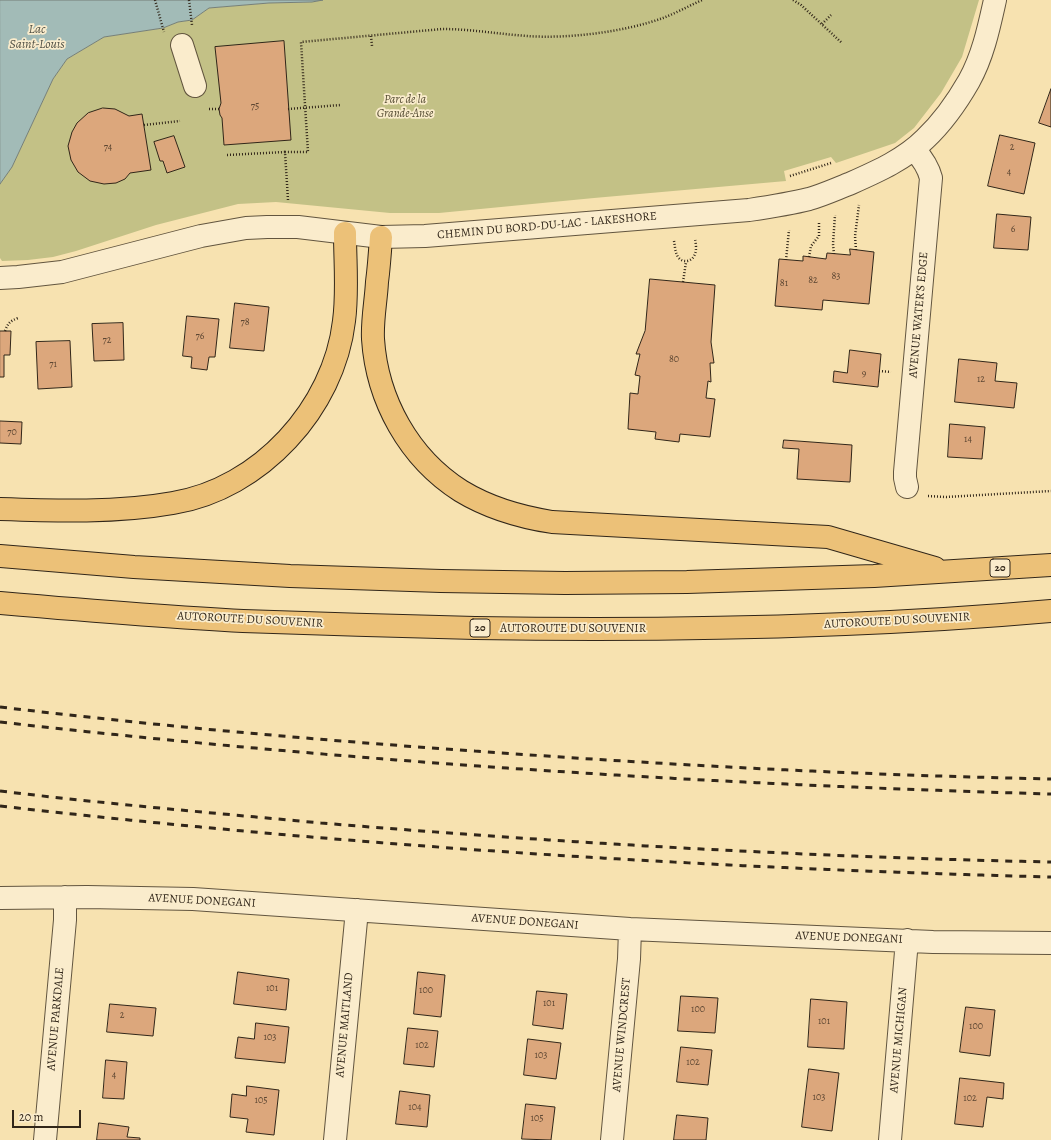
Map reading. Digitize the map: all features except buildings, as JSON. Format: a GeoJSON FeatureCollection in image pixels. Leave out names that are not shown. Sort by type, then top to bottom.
{"type":"FeatureCollection","features":[{"type":"Feature","properties":{"kind":"highway"},"geometry":{"type":"LineString","coordinates":[[0,509],[98,509],[173,503],[194,498],[218,489],[238,479],[256,467],[289,438],[310,412],[333,367],[340,345],[344,321],[345,233]]}},
{"type":"Feature","properties":{"kind":"highway"},"geometry":{"type":"LineString","coordinates":[[381,237],[373,318],[373,339],[380,384],[397,423],[409,442],[441,476],[461,491],[482,502],[505,511],[528,518],[552,522],[828,537],[950,572]]}},
{"type":"Feature","properties":{"kind":"highway","name":"20"},"geometry":{"type":"LineString","coordinates":[[0,556],[77,563],[205,571],[441,581],[565,583],[687,582],[874,576],[1051,566]]}},
{"type":"Feature","properties":{"kind":"highway","name":"AUTOROUTE DU SOUVENIR"},"geometry":{"type":"LineString","coordinates":[[0,603],[240,621],[410,627],[625,630],[785,626],[1051,611]]}},
{"type":"Feature","properties":{"kind":"street","name":"CHEMIN DU BORD-DU-LAC - LAKESHORE"},"geometry":{"type":"LineString","coordinates":[[0,278],[62,272],[201,236],[246,228],[298,227],[381,237],[425,236],[749,210],[776,206],[811,198],[842,187],[895,162],[914,149],[936,128],[969,80],[984,45],[995,0]]}},
{"type":"Feature","properties":{"kind":"street"},"geometry":{"type":"LineString","coordinates":[[180,36],[195,86]]}},
{"type":"Feature","properties":{"kind":"street","name":"AVENUE WATER'S EDGE"},"geometry":{"type":"LineString","coordinates":[[914,149],[929,168],[931,178],[905,472],[905,478],[915,491]]}},
{"type":"Feature","properties":{"kind":"street","name":"AVENUE DONEGANI"},"geometry":{"type":"LineString","coordinates":[[0,898],[65,897],[193,899],[630,929],[1051,944]]}},
{"type":"Feature","properties":{"kind":"street","name":"AVENUE PARKDALE"},"geometry":{"type":"LineString","coordinates":[[45,1140],[65,920],[65,897]]}},
{"type":"Feature","properties":{"kind":"street","name":"AVENUE MAITLAND"},"geometry":{"type":"LineString","coordinates":[[335,1140],[357,910]]}},
{"type":"Feature","properties":{"kind":"street","name":"AVENUE WINDCREST"},"geometry":{"type":"LineString","coordinates":[[612,1140],[629,959],[630,929]]}},
{"type":"Feature","properties":{"kind":"street","name":"AVENUE MICHIGAN"},"geometry":{"type":"LineString","coordinates":[[890,1140],[907,940]]}},
{"type":"Feature","properties":{"kind":"path"},"geometry":{"type":"LineString","coordinates":[[155,0],[180,36]]}},
{"type":"Feature","properties":{"kind":"path"},"geometry":{"type":"LineString","coordinates":[[180,36],[188,0]]}},
{"type":"Feature","properties":{"kind":"path"},"geometry":{"type":"LineString","coordinates":[[227,155],[308,152],[301,42],[442,29],[457,29],[528,36],[552,37],[579,35],[641,25],[664,18],[702,0]]}},
{"type":"Feature","properties":{"kind":"path"},"geometry":{"type":"LineString","coordinates":[[793,0],[801,5],[842,43]]}},
{"type":"Feature","properties":{"kind":"path"},"geometry":{"type":"LineString","coordinates":[[822,24],[831,15]]}},
{"type":"Feature","properties":{"kind":"path"},"geometry":{"type":"LineString","coordinates":[[371,36],[372,46]]}},
{"type":"Feature","properties":{"kind":"path"},"geometry":{"type":"LineString","coordinates":[[288,109],[341,105]]}},
{"type":"Feature","properties":{"kind":"path"},"geometry":{"type":"LineString","coordinates":[[210,109],[219,109]]}},
{"type":"Feature","properties":{"kind":"path"},"geometry":{"type":"LineString","coordinates":[[144,124],[180,121]]}},
{"type":"Feature","properties":{"kind":"path"},"geometry":{"type":"LineString","coordinates":[[285,152],[288,200]]}},
{"type":"Feature","properties":{"kind":"path"},"geometry":{"type":"LineString","coordinates":[[790,176],[831,163]]}},
{"type":"Feature","properties":{"kind":"path"},"geometry":{"type":"LineString","coordinates":[[856,250],[855,236],[859,205]]}},
{"type":"Feature","properties":{"kind":"path"},"geometry":{"type":"LineString","coordinates":[[834,254],[833,244],[835,216]]}},
{"type":"Feature","properties":{"kind":"path"},"geometry":{"type":"LineString","coordinates":[[810,257],[811,246],[819,236],[819,222]]}},
{"type":"Feature","properties":{"kind":"path"},"geometry":{"type":"LineString","coordinates":[[786,260],[789,230]]}},
{"type":"Feature","properties":{"kind":"path"},"geometry":{"type":"LineString","coordinates":[[683,282],[686,262],[694,255],[695,239]]}},
{"type":"Feature","properties":{"kind":"path"},"geometry":{"type":"LineString","coordinates":[[674,241],[678,258],[686,262]]}},
{"type":"Feature","properties":{"kind":"path"},"geometry":{"type":"LineString","coordinates":[[5,331],[7,324],[11,320],[18,318]]}},
{"type":"Feature","properties":{"kind":"path"},"geometry":{"type":"LineString","coordinates":[[915,491],[934,497],[946,497],[1051,491]]}},
{"type":"Feature","properties":{"kind":"green space","name":"Parc de la Grande-Anse"},"geometry":{"type":"Polygon","coordinates":[[[323,0],[979,0],[962,57],[941,93],[914,128],[895,143],[836,163],[831,157],[784,171],[786,181],[439,213],[390,213],[276,202],[238,204],[156,225],[53,257],[2,261],[0,258],[0,184],[12,167],[53,79],[67,59],[104,37],[163,28],[178,22],[192,20],[209,8],[269,3],[312,2],[323,0]]]}},
{"type":"Feature","properties":{"kind":"water","name":"Lac Saint-Louis"},"geometry":{"type":"Polygon","coordinates":[[[0,0],[323,0],[312,2],[269,3],[209,8],[192,20],[178,22],[163,28],[104,37],[67,59],[53,79],[12,167],[0,184],[0,0]]]}},
{"type":"Feature","properties":{"kind":"railway"},"geometry":{"type":"LineString","coordinates":[[0,707],[237,732],[547,756],[835,772],[1051,779]]}},
{"type":"Feature","properties":{"kind":"railway"},"geometry":{"type":"LineString","coordinates":[[0,722],[262,749],[393,760],[788,784],[1051,794]]}},
{"type":"Feature","properties":{"kind":"railway"},"geometry":{"type":"LineString","coordinates":[[0,791],[321,823],[503,837],[777,853],[1051,862]]}},
{"type":"Feature","properties":{"kind":"railway"},"geometry":{"type":"LineString","coordinates":[[0,806],[262,833],[525,853],[788,868],[1051,877]]}}]}
